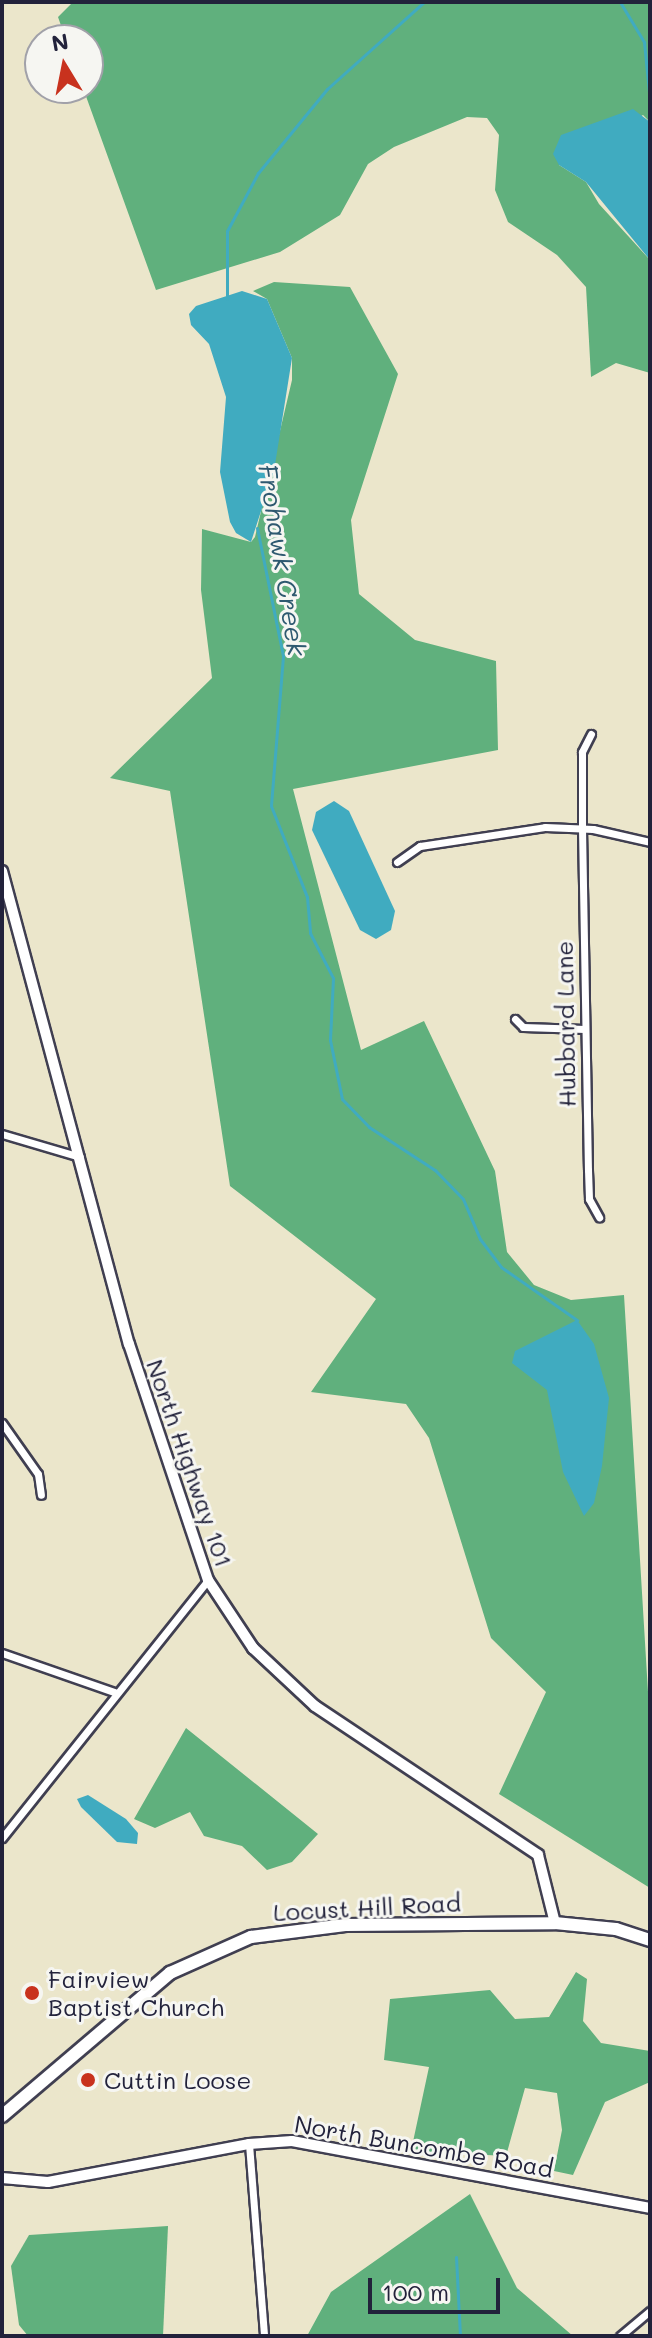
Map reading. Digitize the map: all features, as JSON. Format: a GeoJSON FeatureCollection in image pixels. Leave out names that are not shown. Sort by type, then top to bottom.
{"type":"FeatureCollection","features":[{"type":"Feature","properties":{"kind":"main road","name":"North Highway 101"},"geometry":{"type":"LineString","coordinates":[[2,871],[129,1344],[208,1580],[253,1648],[315,1706],[538,1855],[555,1923]]}},
{"type":"Feature","properties":{"kind":"main road","name":"Locust Hill Road"},"geometry":{"type":"LineString","coordinates":[[2,2116],[151,1988],[227,1944],[277,1931],[345,1925],[555,1923],[616,1929],[650,1940]]}},
{"type":"Feature","properties":{"kind":"main road","name":"North Buncombe Road"},"geometry":{"type":"LineString","coordinates":[[2,2178],[64,2180],[249,2144],[316,2144],[650,2208]]}},
{"type":"Feature","properties":{"kind":"street","name":"Hubbard Lane"},"geometry":{"type":"LineString","coordinates":[[591,734],[582,752],[585,1029],[589,1199],[599,1217]]}},
{"type":"Feature","properties":{"kind":"street"},"geometry":{"type":"LineString","coordinates":[[397,862],[420,846],[525,829],[582,828],[650,842]]}},
{"type":"Feature","properties":{"kind":"street"},"geometry":{"type":"LineString","coordinates":[[515,1019],[523,1027],[585,1029]]}},
{"type":"Feature","properties":{"kind":"street"},"geometry":{"type":"LineString","coordinates":[[2,1134],[80,1157]]}},
{"type":"Feature","properties":{"kind":"street"},"geometry":{"type":"LineString","coordinates":[[2,1423],[38,1474],[41,1495]]}},
{"type":"Feature","properties":{"kind":"street"},"geometry":{"type":"LineString","coordinates":[[2,1838],[114,1692],[208,1580]]}},
{"type":"Feature","properties":{"kind":"street"},"geometry":{"type":"LineString","coordinates":[[2,1653],[114,1692]]}},
{"type":"Feature","properties":{"kind":"street"},"geometry":{"type":"LineString","coordinates":[[249,2144],[264,2336]]}},
{"type":"Feature","properties":{"kind":"street"},"geometry":{"type":"LineString","coordinates":[[620,2336],[650,2311]]}},
{"type":"Feature","properties":{"kind":"green space"},"geometry":{"type":"Polygon","coordinates":[[[73,2],[650,2],[650,122],[643,115],[559,165],[586,182],[599,204],[650,260],[650,373],[616,363],[591,377],[586,287],[557,255],[508,222],[495,190],[499,135],[487,118],[467,117],[394,147],[368,164],[340,215],[280,252],[156,290],[89,104],[104,104],[104,24],[60,24],[58,17],[73,2]]]}},
{"type":"Feature","properties":{"kind":"green space"},"geometry":{"type":"Polygon","coordinates":[[[274,282],[350,287],[398,374],[351,520],[359,594],[415,640],[496,661],[498,750],[293,789],[361,1050],[424,1021],[495,1171],[507,1252],[534,1285],[571,1300],[624,1295],[650,1725],[650,1888],[499,1794],[546,1692],[491,1638],[429,1438],[406,1404],[311,1392],[376,1299],[230,1186],[170,791],[110,778],[212,678],[201,590],[202,529],[251,542],[255,537],[292,380],[292,358],[267,299],[253,291],[274,282]]]}},
{"type":"Feature","properties":{"kind":"green space"},"geometry":{"type":"Polygon","coordinates":[[[186,1728],[318,1834],[292,1862],[267,1870],[242,1846],[204,1836],[190,1812],[155,1828],[134,1819],[186,1728]]]}},
{"type":"Feature","properties":{"kind":"green space"},"geometry":{"type":"Polygon","coordinates":[[[576,1972],[587,1979],[583,2021],[601,2043],[650,2051],[650,2082],[605,2102],[573,2175],[554,2171],[562,2130],[557,2093],[525,2088],[506,2156],[411,2151],[429,2067],[384,2060],[390,1999],[490,1990],[515,2019],[549,2017],[576,1972]]]}},
{"type":"Feature","properties":{"kind":"green space"},"geometry":{"type":"Polygon","coordinates":[[[470,2194],[517,2288],[573,2336],[307,2336],[331,2292],[470,2194]]]}},
{"type":"Feature","properties":{"kind":"green space"},"geometry":{"type":"Polygon","coordinates":[[[168,2226],[163,2336],[28,2336],[19,2325],[11,2266],[29,2235],[168,2226]]]}},
{"type":"Feature","properties":{"kind":"water"},"geometry":{"type":"Polygon","coordinates":[[[633,109],[650,122],[650,260],[586,182],[559,165],[553,154],[561,135],[633,109]]]}},
{"type":"Feature","properties":{"kind":"water"},"geometry":{"type":"Polygon","coordinates":[[[242,291],[267,299],[292,358],[274,471],[251,542],[236,533],[230,522],[220,472],[226,397],[209,344],[191,325],[189,314],[196,306],[242,291]]]}},
{"type":"Feature","properties":{"kind":"water"},"geometry":{"type":"Polygon","coordinates":[[[334,801],[349,811],[395,911],[391,930],[376,939],[360,930],[312,830],[316,812],[334,801]]]}},
{"type":"Feature","properties":{"kind":"water"},"geometry":{"type":"Polygon","coordinates":[[[577,1320],[594,1344],[609,1398],[602,1466],[594,1503],[584,1516],[563,1472],[547,1390],[512,1363],[515,1351],[577,1320]]]}},
{"type":"Feature","properties":{"kind":"water"},"geometry":{"type":"Polygon","coordinates":[[[88,1795],[126,1819],[138,1833],[137,1844],[117,1842],[81,1807],[77,1799],[88,1795]]]}},
{"type":"Feature","properties":{"kind":"waterway","name":"Frohawk Creek"},"geometry":{"type":"LineString","coordinates":[[227,299],[227,231],[258,173],[327,89],[424,2]]}},
{"type":"Feature","properties":{"kind":"waterway"},"geometry":{"type":"LineString","coordinates":[[620,2],[644,42],[650,102]]}},
{"type":"Feature","properties":{"kind":"waterway","name":"Frohawk Creek"},"geometry":{"type":"LineString","coordinates":[[257,528],[283,656],[271,806],[307,897],[310,933],[333,978],[330,1040],[342,1099],[369,1127],[435,1170],[463,1199],[480,1239],[501,1267],[577,1320]]}},
{"type":"Feature","properties":{"kind":"waterway"},"geometry":{"type":"LineString","coordinates":[[456,2257],[460,2336]]}},
{"type":"Feature","properties":{"kind":"place","name":"Fairview Baptist Church"},"geometry":{"type":"Point","coordinates":[32,1993]}},
{"type":"Feature","properties":{"kind":"place","name":"Cuttin Loose"},"geometry":{"type":"Point","coordinates":[88,2080]}}]}
